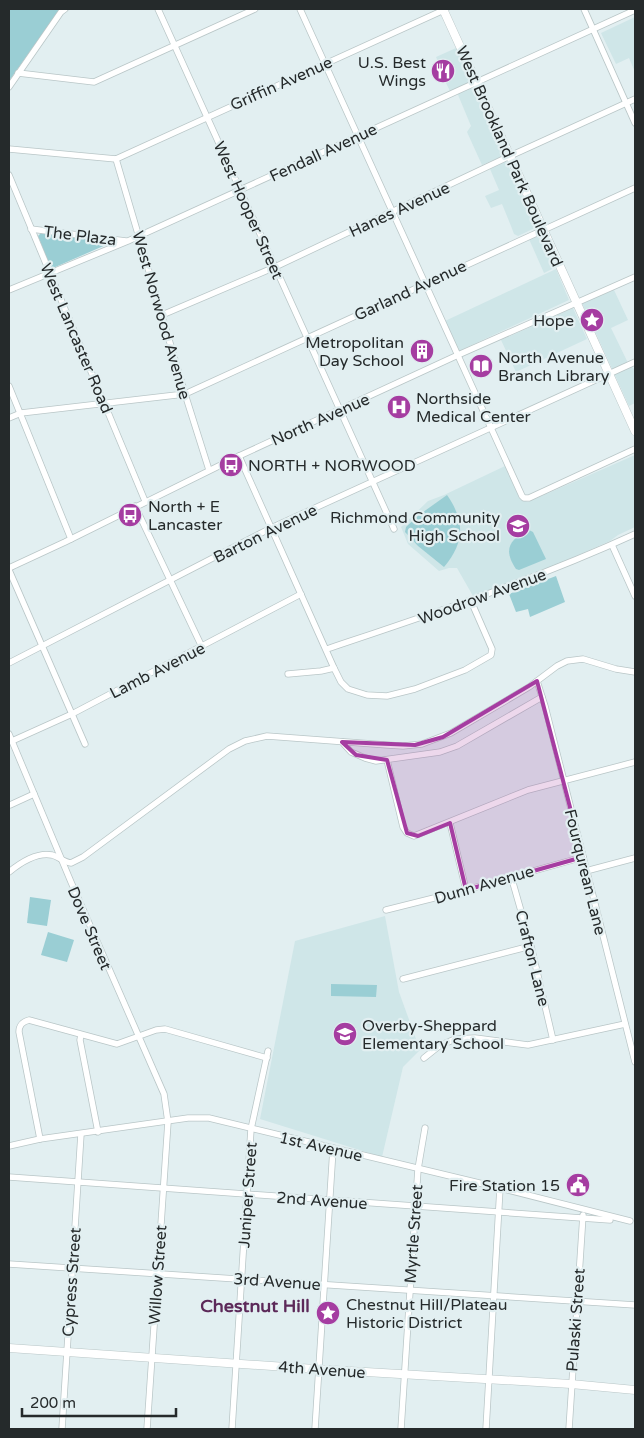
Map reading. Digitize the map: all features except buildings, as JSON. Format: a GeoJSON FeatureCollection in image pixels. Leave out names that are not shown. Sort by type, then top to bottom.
{"type":"FeatureCollection","features":[{"type":"Feature","properties":{"kind":"main road","name":"West Brookland Park Boulevard"},"geometry":{"type":"LineString","coordinates":[[444,9],[635,431]]}},
{"type":"Feature","properties":{"kind":"main road","name":"4th Avenue"},"geometry":{"type":"LineString","coordinates":[[9,1348],[571,1384],[635,1390]]}},
{"type":"Feature","properties":{"kind":"street"},"geometry":{"type":"LineString","coordinates":[[9,87],[65,9]]}},
{"type":"Feature","properties":{"kind":"street","name":"West Hooper Street"},"geometry":{"type":"LineString","coordinates":[[158,9],[394,529]]}},
{"type":"Feature","properties":{"kind":"street"},"geometry":{"type":"LineString","coordinates":[[18,73],[94,82],[256,9]]}},
{"type":"Feature","properties":{"kind":"street"},"geometry":{"type":"LineString","coordinates":[[300,9],[492,428],[520,494],[524,498],[529,498],[635,449]]}},
{"type":"Feature","properties":{"kind":"street","name":"Griffin Avenue"},"geometry":{"type":"LineString","coordinates":[[116,159],[444,9]]}},
{"type":"Feature","properties":{"kind":"street"},"geometry":{"type":"LineString","coordinates":[[584,9],[635,123]]}},
{"type":"Feature","properties":{"kind":"street","name":"Fendall Avenue"},"geometry":{"type":"LineString","coordinates":[[9,290],[128,241],[635,10]]}},
{"type":"Feature","properties":{"kind":"street","name":"Hanes Avenue"},"geometry":{"type":"LineString","coordinates":[[162,316],[275,267],[635,99]]}},
{"type":"Feature","properties":{"kind":"street"},"geometry":{"type":"LineString","coordinates":[[9,149],[116,159]]}},
{"type":"Feature","properties":{"kind":"street","name":"West Norwood Avenue"},"geometry":{"type":"LineString","coordinates":[[116,159],[184,394],[209,470]]}},
{"type":"Feature","properties":{"kind":"street","name":"West Lancaster Road"},"geometry":{"type":"LineString","coordinates":[[9,176],[145,501]]}},
{"type":"Feature","properties":{"kind":"street","name":"Garland Avenue"},"geometry":{"type":"LineString","coordinates":[[9,418],[21,413],[184,394],[635,188]]}},
{"type":"Feature","properties":{"kind":"street","name":"The Plaza"},"geometry":{"type":"LineString","coordinates":[[31,229],[128,241]]}},
{"type":"Feature","properties":{"kind":"street","name":"North Avenue"},"geometry":{"type":"LineString","coordinates":[[9,569],[209,470],[635,276]]}},
{"type":"Feature","properties":{"kind":"street","name":"Barton Avenue"},"geometry":{"type":"LineString","coordinates":[[9,663],[271,528],[635,362]]}},
{"type":"Feature","properties":{"kind":"street"},"geometry":{"type":"LineString","coordinates":[[9,386],[71,539]]}},
{"type":"Feature","properties":{"kind":"street"},"geometry":{"type":"LineString","coordinates":[[239,456],[334,668],[341,682],[348,689],[379,696],[396,695],[415,690],[465,670],[491,655],[492,652],[471,601]]}},
{"type":"Feature","properties":{"kind":"street"},"geometry":{"type":"LineString","coordinates":[[135,506],[202,647]]}},
{"type":"Feature","properties":{"kind":"street","name":"Woodrow Avenue"},"geometry":{"type":"LineString","coordinates":[[326,649],[471,601],[554,570],[635,534]]}},
{"type":"Feature","properties":{"kind":"street"},"geometry":{"type":"LineString","coordinates":[[612,545],[635,596]]}},
{"type":"Feature","properties":{"kind":"street"},"geometry":{"type":"LineString","coordinates":[[9,569],[85,744]]}},
{"type":"Feature","properties":{"kind":"street","name":"Lamb Avenue"},"geometry":{"type":"LineString","coordinates":[[12,741],[72,714],[301,594]]}},
{"type":"Feature","properties":{"kind":"street"},"geometry":{"type":"LineString","coordinates":[[9,872],[25,861],[38,857],[52,855],[71,863],[88,855],[230,749],[245,740],[274,736],[403,746],[434,740],[464,726],[537,681],[560,663],[575,659],[635,672]]}},
{"type":"Feature","properties":{"kind":"street"},"geometry":{"type":"LineString","coordinates":[[288,674],[334,668]]}},
{"type":"Feature","properties":{"kind":"street","name":"Fourqurean Lane"},"geometry":{"type":"LineString","coordinates":[[537,681],[635,1062]]}},
{"type":"Feature","properties":{"kind":"street"},"geometry":{"type":"LineString","coordinates":[[342,742],[347,749],[356,755],[370,760],[387,760],[432,754],[448,750],[542,697]]}},
{"type":"Feature","properties":{"kind":"street","name":"Dove Street"},"geometry":{"type":"LineString","coordinates":[[9,734],[138,1038],[164,1094],[168,1122]]}},
{"type":"Feature","properties":{"kind":"street"},"geometry":{"type":"LineString","coordinates":[[387,760],[403,827],[407,833],[414,836],[528,790],[635,762]]}},
{"type":"Feature","properties":{"kind":"street"},"geometry":{"type":"LineString","coordinates":[[10,805],[34,794]]}},
{"type":"Feature","properties":{"kind":"street"},"geometry":{"type":"LineString","coordinates":[[450,823],[466,890]]}},
{"type":"Feature","properties":{"kind":"street","name":"Dunn Avenue"},"geometry":{"type":"LineString","coordinates":[[386,910],[583,857]]}},
{"type":"Feature","properties":{"kind":"street"},"geometry":{"type":"LineString","coordinates":[[586,871],[635,858]]}},
{"type":"Feature","properties":{"kind":"street","name":"Crafton Lane"},"geometry":{"type":"LineString","coordinates":[[511,876],[531,946],[553,1040]]}},
{"type":"Feature","properties":{"kind":"street"},"geometry":{"type":"LineString","coordinates":[[404,979],[531,946]]}},
{"type":"Feature","properties":{"kind":"street"},"geometry":{"type":"LineString","coordinates":[[40,1139],[19,1029],[24,1021],[29,1020],[117,1044],[138,1038]]}},
{"type":"Feature","properties":{"kind":"street"},"geometry":{"type":"LineString","coordinates":[[424,1058],[439,1046],[455,1039],[475,1038],[528,1045],[626,1024]]}},
{"type":"Feature","properties":{"kind":"street","name":"Juniper Street"},"geometry":{"type":"LineString","coordinates":[[138,1038],[156,1030],[165,1029],[268,1055],[252,1129],[246,1195],[232,1429]]}},
{"type":"Feature","properties":{"kind":"street"},"geometry":{"type":"LineString","coordinates":[[81,1035],[80,1040],[98,1132]]}},
{"type":"Feature","properties":{"kind":"street","name":"1st Avenue"},"geometry":{"type":"LineString","coordinates":[[9,1146],[40,1139],[188,1118],[209,1118],[500,1188],[632,1222]]}},
{"type":"Feature","properties":{"kind":"street","name":"Willow Street"},"geometry":{"type":"LineString","coordinates":[[147,1429],[168,1122]]}},
{"type":"Feature","properties":{"kind":"street","name":"Myrtle Street"},"geometry":{"type":"LineString","coordinates":[[401,1429],[418,1169],[425,1128]]}},
{"type":"Feature","properties":{"kind":"street","name":"Cypress Street"},"geometry":{"type":"LineString","coordinates":[[62,1429],[81,1134]]}},
{"type":"Feature","properties":{"kind":"street"},"geometry":{"type":"LineString","coordinates":[[315,1429],[333,1148]]}},
{"type":"Feature","properties":{"kind":"street","name":"2nd Avenue"},"geometry":{"type":"LineString","coordinates":[[9,1177],[632,1222]]}},
{"type":"Feature","properties":{"kind":"street"},"geometry":{"type":"LineString","coordinates":[[486,1429],[500,1188]]}},
{"type":"Feature","properties":{"kind":"street","name":"Pulaski Street"},"geometry":{"type":"LineString","coordinates":[[569,1429],[583,1210]]}},
{"type":"Feature","properties":{"kind":"street","name":"3rd Avenue"},"geometry":{"type":"LineString","coordinates":[[9,1264],[635,1305]]}},
{"type":"Feature","properties":{"kind":"highlighted area"},"geometry":{"type":"Polygon","coordinates":[[[537,681],[583,857],[466,890],[450,823],[418,836],[407,833],[387,760],[356,755],[342,742],[415,745],[443,737],[537,681]]]}},
{"type":"Feature","properties":{"kind":"shaded area"},"geometry":{"type":"Polygon","coordinates":[[[9,9],[60,9],[9,81],[9,9]]]}},
{"type":"Feature","properties":{"kind":"shaded area"},"geometry":{"type":"Polygon","coordinates":[[[635,17],[635,72],[629,58],[616,64],[601,33],[635,17]]]}},
{"type":"Feature","properties":{"kind":"shaded area"},"geometry":{"type":"Polygon","coordinates":[[[456,48],[505,155],[482,165],[467,132],[471,126],[456,90],[451,93],[445,81],[439,77],[436,69],[439,64],[436,57],[456,48]]]}},
{"type":"Feature","properties":{"kind":"shaded area"},"geometry":{"type":"Polygon","coordinates":[[[506,161],[537,227],[518,236],[514,234],[502,204],[491,208],[485,196],[499,190],[490,169],[506,161]]]}},
{"type":"Feature","properties":{"kind":"shaded area"},"geometry":{"type":"Polygon","coordinates":[[[41,233],[106,241],[108,244],[53,268],[50,266],[38,236],[41,233]]]}},
{"type":"Feature","properties":{"kind":"shaded area"},"geometry":{"type":"Polygon","coordinates":[[[542,234],[556,267],[544,273],[529,239],[542,234]]]}},
{"type":"Feature","properties":{"kind":"shaded area"},"geometry":{"type":"Polygon","coordinates":[[[556,269],[569,300],[459,351],[445,321],[556,269]]]}},
{"type":"Feature","properties":{"kind":"shaded area"},"geometry":{"type":"Polygon","coordinates":[[[614,290],[628,320],[611,328],[628,363],[635,370],[635,403],[629,406],[582,303],[614,290]]]}},
{"type":"Feature","properties":{"kind":"shaded area"},"geometry":{"type":"Polygon","coordinates":[[[573,308],[587,339],[516,372],[501,340],[573,308]]]}},
{"type":"Feature","properties":{"kind":"shaded area","name":"Richmond Community High School"},"geometry":{"type":"Polygon","coordinates":[[[635,455],[635,527],[610,541],[558,564],[473,596],[457,568],[439,571],[408,544],[401,527],[428,501],[505,466],[520,499],[528,502],[635,455]]]}},
{"type":"Feature","properties":{"kind":"shaded area"},"geometry":{"type":"Polygon","coordinates":[[[447,495],[457,514],[460,531],[456,549],[444,567],[418,546],[405,532],[406,527],[419,515],[447,495]]]}},
{"type":"Feature","properties":{"kind":"shaded area"},"geometry":{"type":"Polygon","coordinates":[[[529,530],[533,532],[546,559],[519,570],[516,569],[512,562],[509,551],[510,546],[517,537],[529,530]]]}},
{"type":"Feature","properties":{"kind":"shaded area"},"geometry":{"type":"Polygon","coordinates":[[[556,576],[565,602],[530,617],[528,609],[516,612],[509,594],[556,576]]]}},
{"type":"Feature","properties":{"kind":"shaded area"},"geometry":{"type":"Polygon","coordinates":[[[30,897],[51,900],[47,926],[27,923],[30,897]]]}},
{"type":"Feature","properties":{"kind":"shaded area","name":"Overby-Sheppard Elementary School"},"geometry":{"type":"Polygon","coordinates":[[[385,916],[399,992],[420,1050],[403,1067],[382,1157],[260,1119],[295,941],[385,916]]]}},
{"type":"Feature","properties":{"kind":"shaded area"},"geometry":{"type":"Polygon","coordinates":[[[48,932],[74,940],[67,962],[41,955],[48,932]]]}},
{"type":"Feature","properties":{"kind":"shaded area"},"geometry":{"type":"Polygon","coordinates":[[[331,984],[377,985],[376,997],[331,996],[331,984]]]}},
{"type":"Feature","properties":{"kind":"place","name":"U.S. Best Wings"},"geometry":{"type":"Point","coordinates":[443,71]}},
{"type":"Feature","properties":{"kind":"place","name":"Hope"},"geometry":{"type":"Point","coordinates":[592,320]}},
{"type":"Feature","properties":{"kind":"place","name":"Metropolitan Day School"},"geometry":{"type":"Point","coordinates":[422,351]}},
{"type":"Feature","properties":{"kind":"place","name":"North Avenue Branch Library"},"geometry":{"type":"Point","coordinates":[481,366]}},
{"type":"Feature","properties":{"kind":"place","name":"Northside Medical Center"},"geometry":{"type":"Point","coordinates":[399,407]}},
{"type":"Feature","properties":{"kind":"place","name":"NORTH + NORWOOD"},"geometry":{"type":"Point","coordinates":[231,465]}},
{"type":"Feature","properties":{"kind":"place","name":"North + E Lancaster"},"geometry":{"type":"Point","coordinates":[130,515]}},
{"type":"Feature","properties":{"kind":"place","name":"Richmond Community High School"},"geometry":{"type":"Point","coordinates":[518,526]}},
{"type":"Feature","properties":{"kind":"place","name":"Overby-Sheppard Elementary School"},"geometry":{"type":"Point","coordinates":[345,1034]}},
{"type":"Feature","properties":{"kind":"place","name":"Fire Station 15"},"geometry":{"type":"Point","coordinates":[578,1185]}},
{"type":"Feature","properties":{"kind":"place","name":"Chestnut Hill/Plateau Historic District"},"geometry":{"type":"Point","coordinates":[328,1313]}},
{"type":"Feature","properties":{"kind":"district","name":"Chestnut Hill"},"geometry":{"type":"Point","coordinates":[255,1306]}}]}
